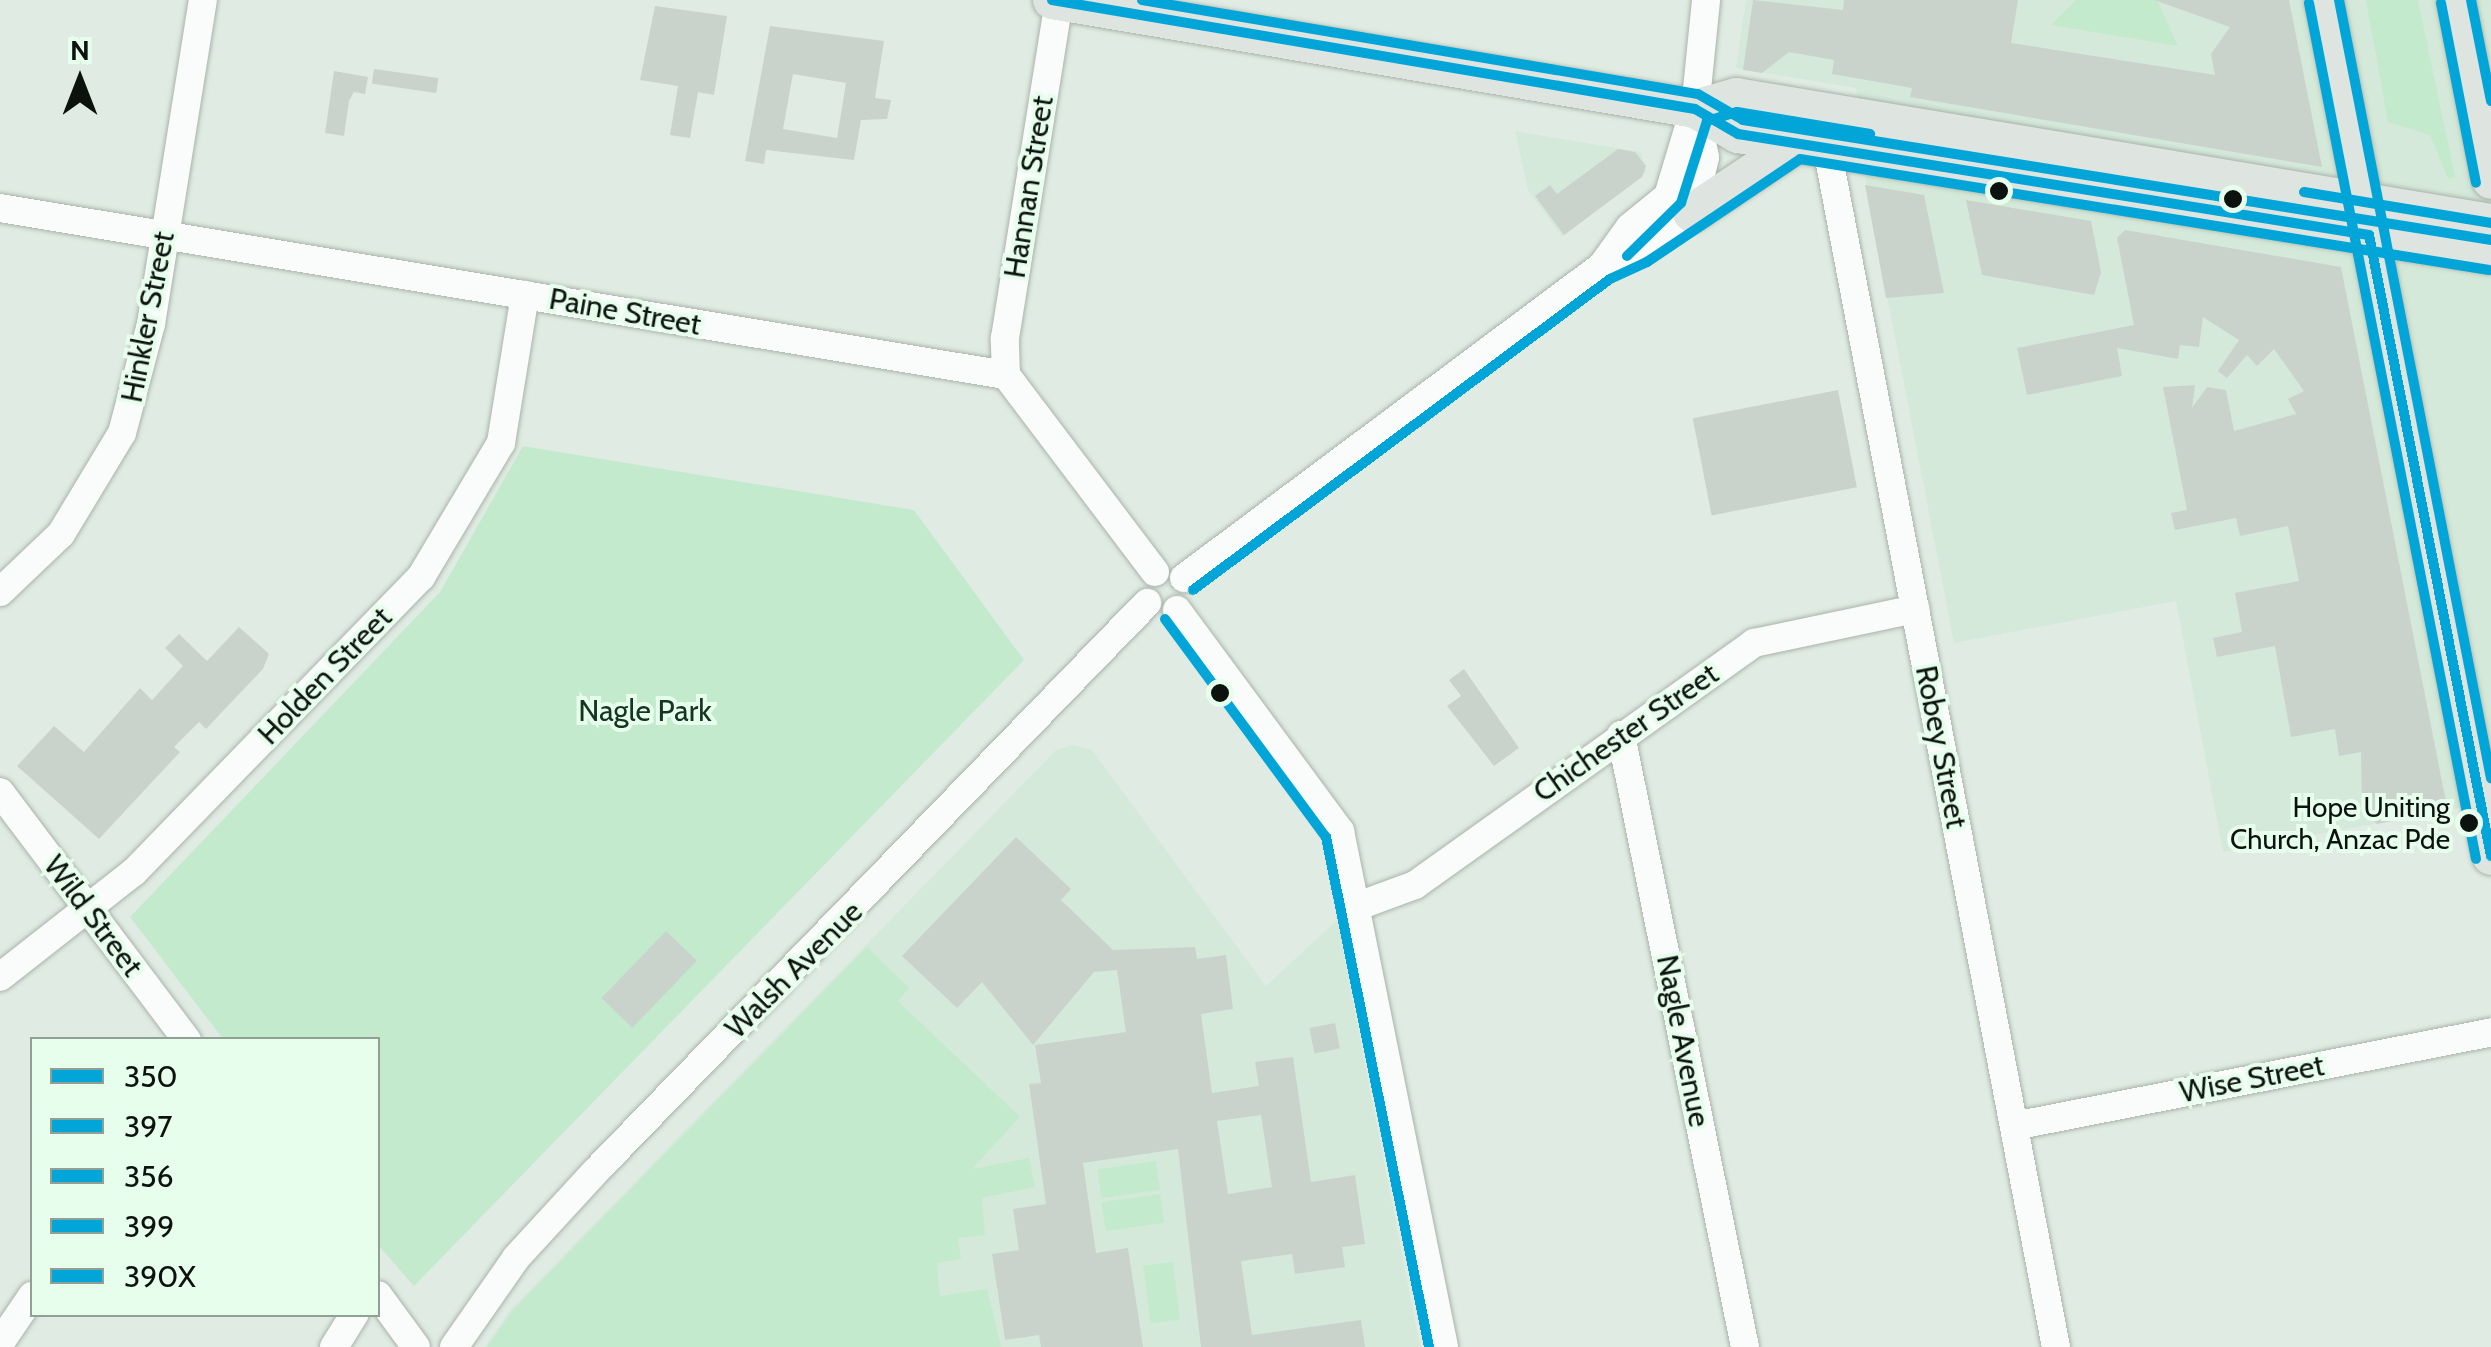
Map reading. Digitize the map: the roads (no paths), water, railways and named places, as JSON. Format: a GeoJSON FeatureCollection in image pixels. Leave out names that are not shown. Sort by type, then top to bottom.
{"type":"FeatureCollection","features":[{"type":"Feature","properties":{"kind":"main road"},"geometry":{"type":"LineString","coordinates":[[1057,0],[1695,108],[1731,132],[1812,145],[2366,218],[2491,224]]}},
{"type":"Feature","properties":{"kind":"main road"},"geometry":{"type":"LineString","coordinates":[[2324,0],[2491,856]]}},
{"type":"Feature","properties":{"kind":"main road"},"geometry":{"type":"LineString","coordinates":[[2456,0],[2491,180]]}},
{"type":"Feature","properties":{"kind":"main road"},"geometry":{"type":"LineString","coordinates":[[1695,108],[1736,97],[2366,218],[2491,255]]}},
{"type":"Feature","properties":{"kind":"main road"},"geometry":{"type":"LineString","coordinates":[[1692,213],[1812,145]]}},
{"type":"Feature","properties":{"kind":"street","name":"Hinkler Street"},"geometry":{"type":"LineString","coordinates":[[0,592],[61,534],[122,433],[166,233],[204,0]]}},
{"type":"Feature","properties":{"kind":"street","name":"Hannan Street"},"geometry":{"type":"LineString","coordinates":[[1006,375],[1005,338],[1057,0]]}},
{"type":"Feature","properties":{"kind":"street"},"geometry":{"type":"LineString","coordinates":[[1602,266],[1630,227],[1668,196],[1695,108],[1706,0]]}},
{"type":"Feature","properties":{"kind":"street"},"geometry":{"type":"LineString","coordinates":[[1006,375],[1156,572],[1184,578],[1602,266],[1692,213],[1705,157],[1695,108]]}},
{"type":"Feature","properties":{"kind":"street","name":"Robey Street"},"geometry":{"type":"LineString","coordinates":[[1812,145],[1915,609],[2056,1347]]}},
{"type":"Feature","properties":{"kind":"street","name":"Paine Street"},"geometry":{"type":"LineString","coordinates":[[0,208],[1006,375]]}},
{"type":"Feature","properties":{"kind":"street","name":"Holden Street"},"geometry":{"type":"LineString","coordinates":[[0,977],[88,910],[422,577],[500,444],[525,295]]}},
{"type":"Feature","properties":{"kind":"street"},"geometry":{"type":"LineString","coordinates":[[1156,572],[1144,584],[1147,603],[1162,613],[1177,610],[1188,592],[1184,578]]}},
{"type":"Feature","properties":{"kind":"street","name":"Walsh Avenue"},"geometry":{"type":"LineString","coordinates":[[454,1347],[516,1258],[594,1172],[1147,603]]}},
{"type":"Feature","properties":{"kind":"street","name":"Chichester Street"},"geometry":{"type":"LineString","coordinates":[[1358,906],[1414,885],[1754,642],[1915,609]]}},
{"type":"Feature","properties":{"kind":"street"},"geometry":{"type":"LineString","coordinates":[[1177,610],[1340,831],[1444,1347]]}},
{"type":"Feature","properties":{"kind":"street","name":"Nagle Avenue"},"geometry":{"type":"LineString","coordinates":[[1621,735],[1744,1347]]}},
{"type":"Feature","properties":{"kind":"street","name":"Wild Street"},"geometry":{"type":"LineString","coordinates":[[0,792],[185,1037]]}},
{"type":"Feature","properties":{"kind":"street","name":"Wise Street"},"geometry":{"type":"LineString","coordinates":[[2014,1126],[2491,1032]]}},
{"type":"Feature","properties":{"kind":"street"},"geometry":{"type":"LineString","coordinates":[[0,1343],[30,1299]]}},
{"type":"Feature","properties":{"kind":"street"},"geometry":{"type":"LineString","coordinates":[[382,1300],[413,1342]]}},
{"type":"Feature","properties":{"kind":"street"},"geometry":{"type":"LineString","coordinates":[[334,1347],[353,1317]]}},
{"type":"Feature","properties":{"kind":"place","name":"Hope Uniting Church, Anzac Pde"},"geometry":{"type":"Point","coordinates":[2469,823]}},
{"type":"Feature","properties":{"kind":"park label","name":"Nagle Park"},"geometry":{"type":"Point","coordinates":[645,711]}}]}
